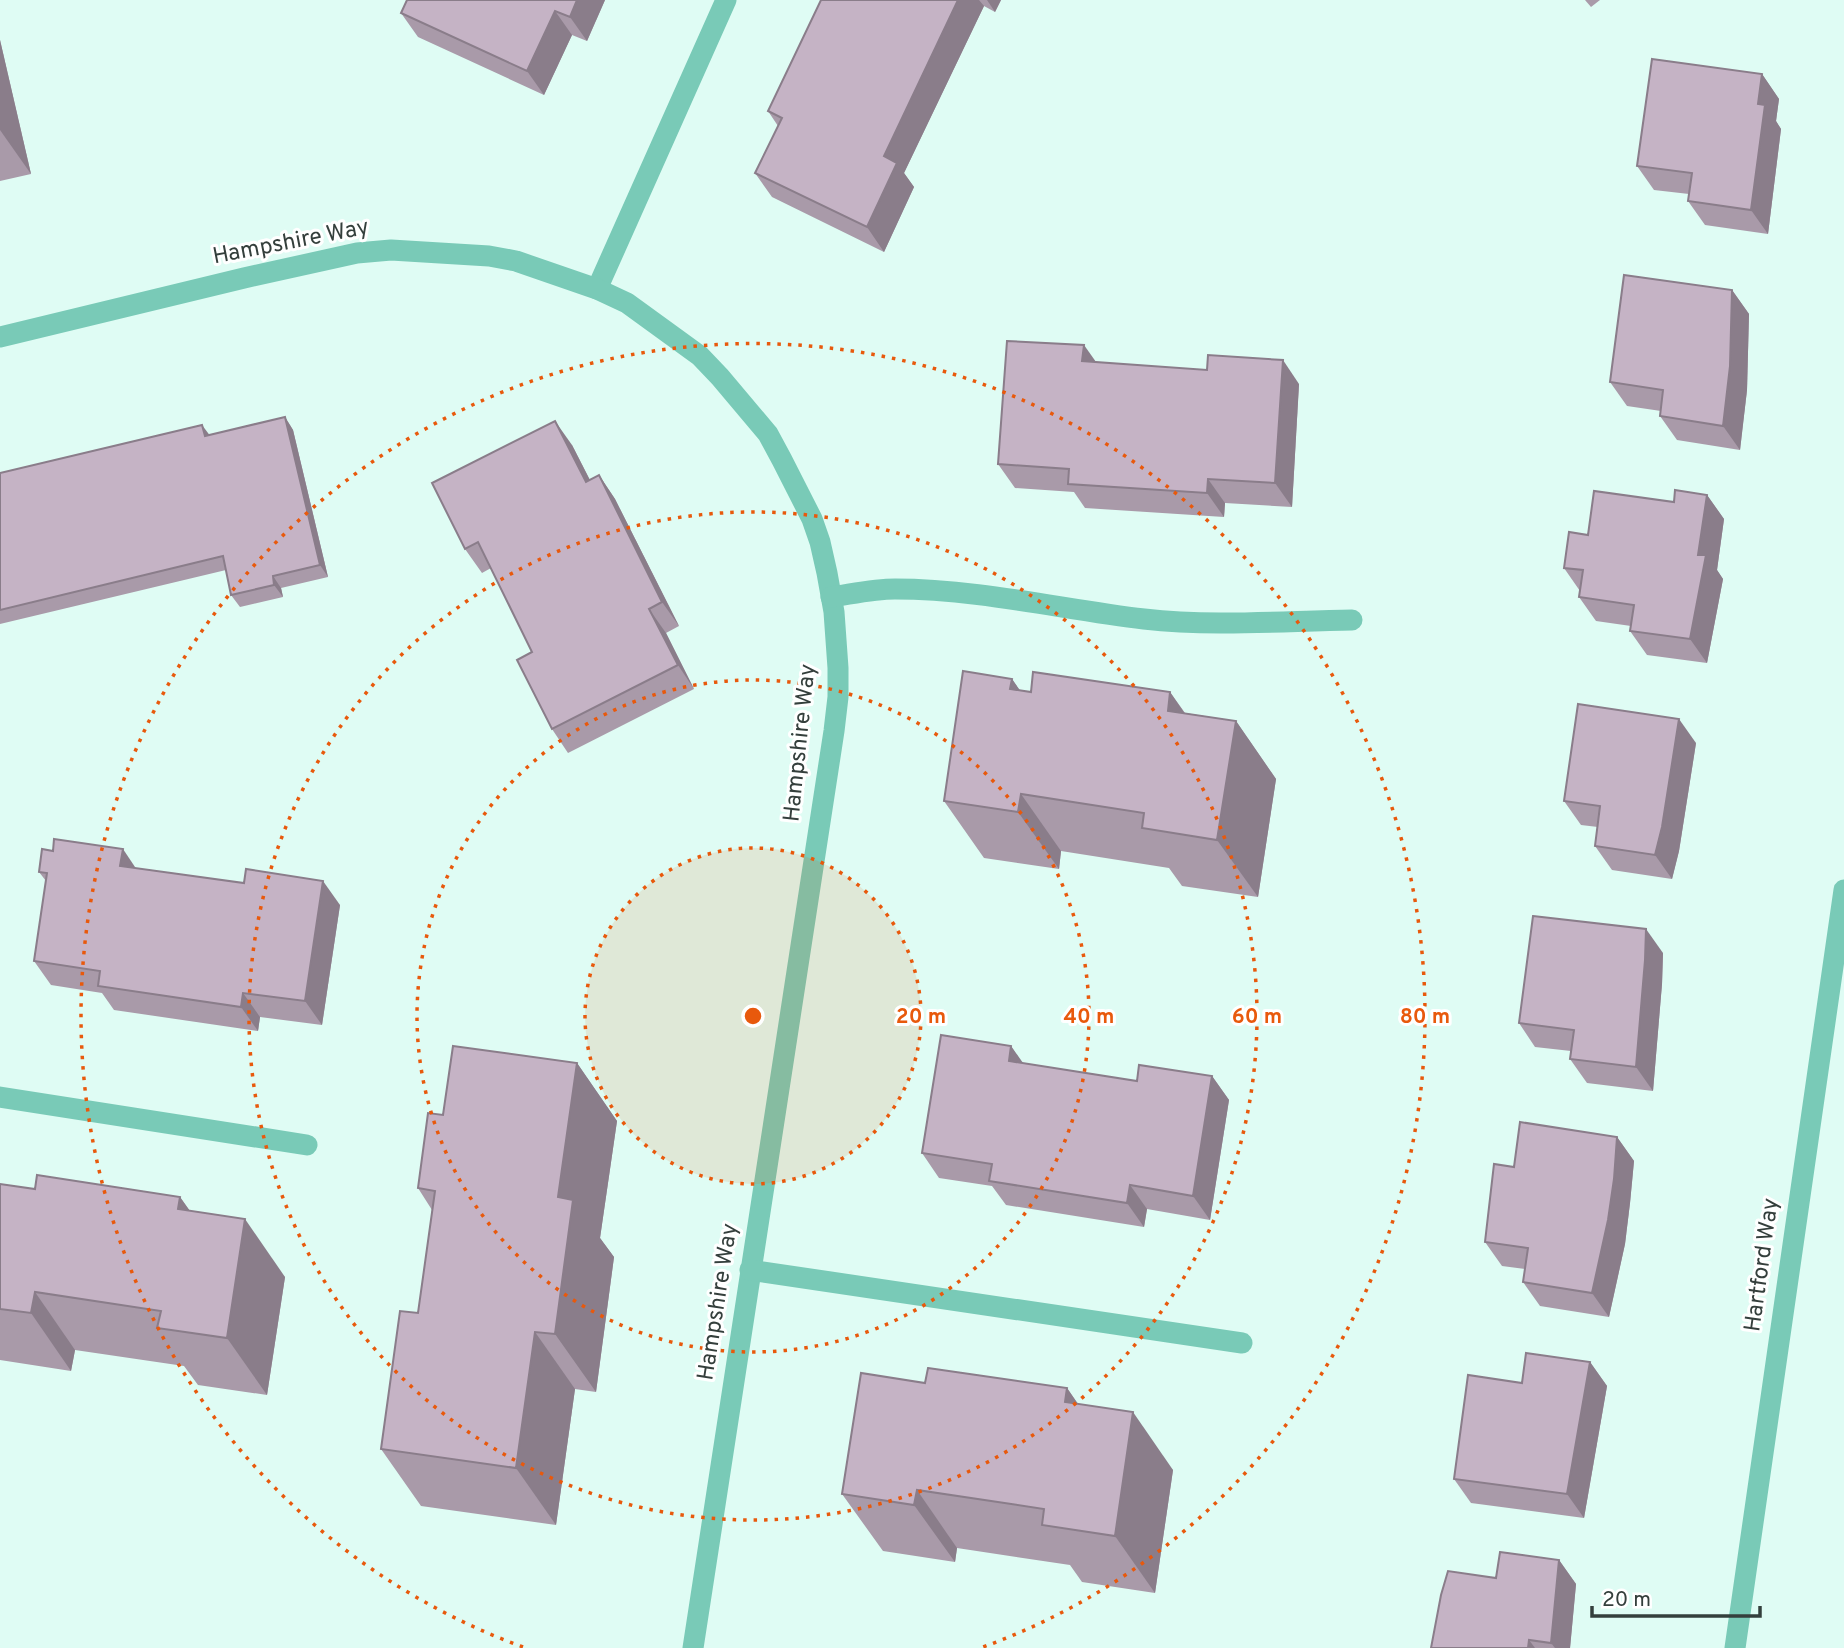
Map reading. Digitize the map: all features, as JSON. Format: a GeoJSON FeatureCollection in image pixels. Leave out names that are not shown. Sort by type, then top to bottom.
{"type":"FeatureCollection","features":[{"type":"Feature","properties":{"kind":"street"},"geometry":{"type":"LineString","coordinates":[[597,289],[726,0]]}},
{"type":"Feature","properties":{"kind":"street","name":"Hampshire Way"},"geometry":{"type":"LineString","coordinates":[[0,337],[357,253],[391,250],[489,256],[516,261],[597,289],[627,303],[700,356],[768,435],[812,519],[820,542],[831,597],[838,697],[693,1648]]}},
{"type":"Feature","properties":{"kind":"street"},"geometry":{"type":"LineString","coordinates":[[831,597],[891,589],[922,590],[1172,621],[1206,623],[1352,620]]}},
{"type":"Feature","properties":{"kind":"street","name":"Hartford Way"},"geometry":{"type":"LineString","coordinates":[[1735,1648],[1844,890]]}},
{"type":"Feature","properties":{"kind":"street"},"geometry":{"type":"LineString","coordinates":[[0,1097],[307,1144]]}},
{"type":"Feature","properties":{"kind":"street"},"geometry":{"type":"LineString","coordinates":[[750,1270],[1242,1343]]}},
{"type":"Feature","properties":{"kind":"building"},"geometry":{"type":"Polygon","coordinates":[[[407,0],[577,0],[570,17],[555,11],[527,71],[401,13],[407,0]]]}},
{"type":"Feature","properties":{"kind":"building"},"geometry":{"type":"Polygon","coordinates":[[[821,0],[958,0],[884,156],[897,163],[867,227],[755,173],[782,118],[768,111],[821,0]]]}},
{"type":"Feature","properties":{"kind":"building"},"geometry":{"type":"Polygon","coordinates":[[[1652,59],[1762,74],[1758,104],[1765,105],[1751,210],[1688,201],[1692,173],[1637,166],[1652,59]]]}},
{"type":"Feature","properties":{"kind":"building"},"geometry":{"type":"Polygon","coordinates":[[[1624,275],[1732,290],[1730,366],[1723,426],[1660,416],[1663,390],[1610,382],[1624,275]]]}},
{"type":"Feature","properties":{"kind":"building"},"geometry":{"type":"Polygon","coordinates":[[[1007,341],[1084,345],[1082,361],[1207,370],[1208,355],[1283,360],[1275,483],[1208,479],[1207,493],[1068,484],[1069,469],[998,464],[1007,341]]]}},
{"type":"Feature","properties":{"kind":"building"},"geometry":{"type":"Polygon","coordinates":[[[285,417],[320,565],[273,576],[274,585],[231,595],[223,556],[0,610],[0,473],[202,425],[205,436],[285,417]]]}},
{"type":"Feature","properties":{"kind":"building"},"geometry":{"type":"Polygon","coordinates":[[[555,421],[586,482],[599,475],[662,602],[649,609],[678,665],[552,729],[517,660],[532,652],[478,542],[465,549],[432,483],[555,421]]]}},
{"type":"Feature","properties":{"kind":"building"},"geometry":{"type":"Polygon","coordinates":[[[1675,490],[1707,495],[1698,555],[1706,555],[1690,639],[1630,631],[1634,605],[1579,597],[1583,570],[1564,568],[1569,532],[1588,535],[1594,491],[1674,502],[1675,490]]]}},
{"type":"Feature","properties":{"kind":"building"},"geometry":{"type":"Polygon","coordinates":[[[963,671],[1012,679],[1010,689],[1031,692],[1033,672],[1170,692],[1168,711],[1236,721],[1217,840],[1142,828],[1144,813],[1021,794],[1018,812],[944,801],[963,671]]]}},
{"type":"Feature","properties":{"kind":"building"},"geometry":{"type":"Polygon","coordinates":[[[1578,704],[1679,719],[1655,855],[1595,846],[1600,806],[1564,801],[1578,704]]]}},
{"type":"Feature","properties":{"kind":"building"},"geometry":{"type":"Polygon","coordinates":[[[54,839],[123,849],[120,866],[244,883],[246,869],[323,881],[305,1001],[243,993],[241,1007],[98,986],[100,971],[34,961],[47,873],[39,872],[42,849],[53,851],[54,839]]]}},
{"type":"Feature","properties":{"kind":"building"},"geometry":{"type":"Polygon","coordinates":[[[1533,916],[1646,929],[1636,1067],[1570,1059],[1574,1030],[1519,1023],[1533,916]]]}},
{"type":"Feature","properties":{"kind":"building"},"geometry":{"type":"Polygon","coordinates":[[[941,1035],[1011,1046],[1009,1061],[1137,1081],[1139,1065],[1212,1076],[1193,1196],[1130,1185],[1127,1203],[989,1181],[992,1164],[922,1153],[941,1035]]]}},
{"type":"Feature","properties":{"kind":"building"},"geometry":{"type":"Polygon","coordinates":[[[453,1046],[577,1063],[558,1197],[573,1200],[555,1334],[535,1332],[516,1468],[381,1449],[400,1311],[418,1313],[435,1191],[418,1188],[428,1113],[443,1115],[453,1046]]]}},
{"type":"Feature","properties":{"kind":"building"},"geometry":{"type":"Polygon","coordinates":[[[1520,1122],[1617,1137],[1608,1220],[1592,1293],[1523,1282],[1528,1248],[1485,1242],[1494,1164],[1514,1167],[1520,1122]]]}},
{"type":"Feature","properties":{"kind":"building"},"geometry":{"type":"Polygon","coordinates":[[[37,1175],[180,1197],[178,1209],[245,1219],[227,1338],[157,1328],[161,1311],[35,1292],[31,1313],[0,1309],[0,1184],[35,1189],[37,1175]]]}},
{"type":"Feature","properties":{"kind":"building"},"geometry":{"type":"Polygon","coordinates":[[[1526,1353],[1590,1362],[1567,1494],[1454,1479],[1468,1375],[1522,1383],[1526,1353]]]}},
{"type":"Feature","properties":{"kind":"building"},"geometry":{"type":"Polygon","coordinates":[[[928,1368],[1067,1388],[1065,1402],[1133,1412],[1115,1536],[1042,1525],[1044,1509],[917,1490],[914,1505],[842,1494],[861,1373],[925,1383],[928,1368]]]}},
{"type":"Feature","properties":{"kind":"building"},"geometry":{"type":"Polygon","coordinates":[[[1500,1552],[1559,1560],[1551,1643],[1529,1640],[1528,1648],[1431,1648],[1448,1571],[1496,1578],[1500,1552]]]}}]}
